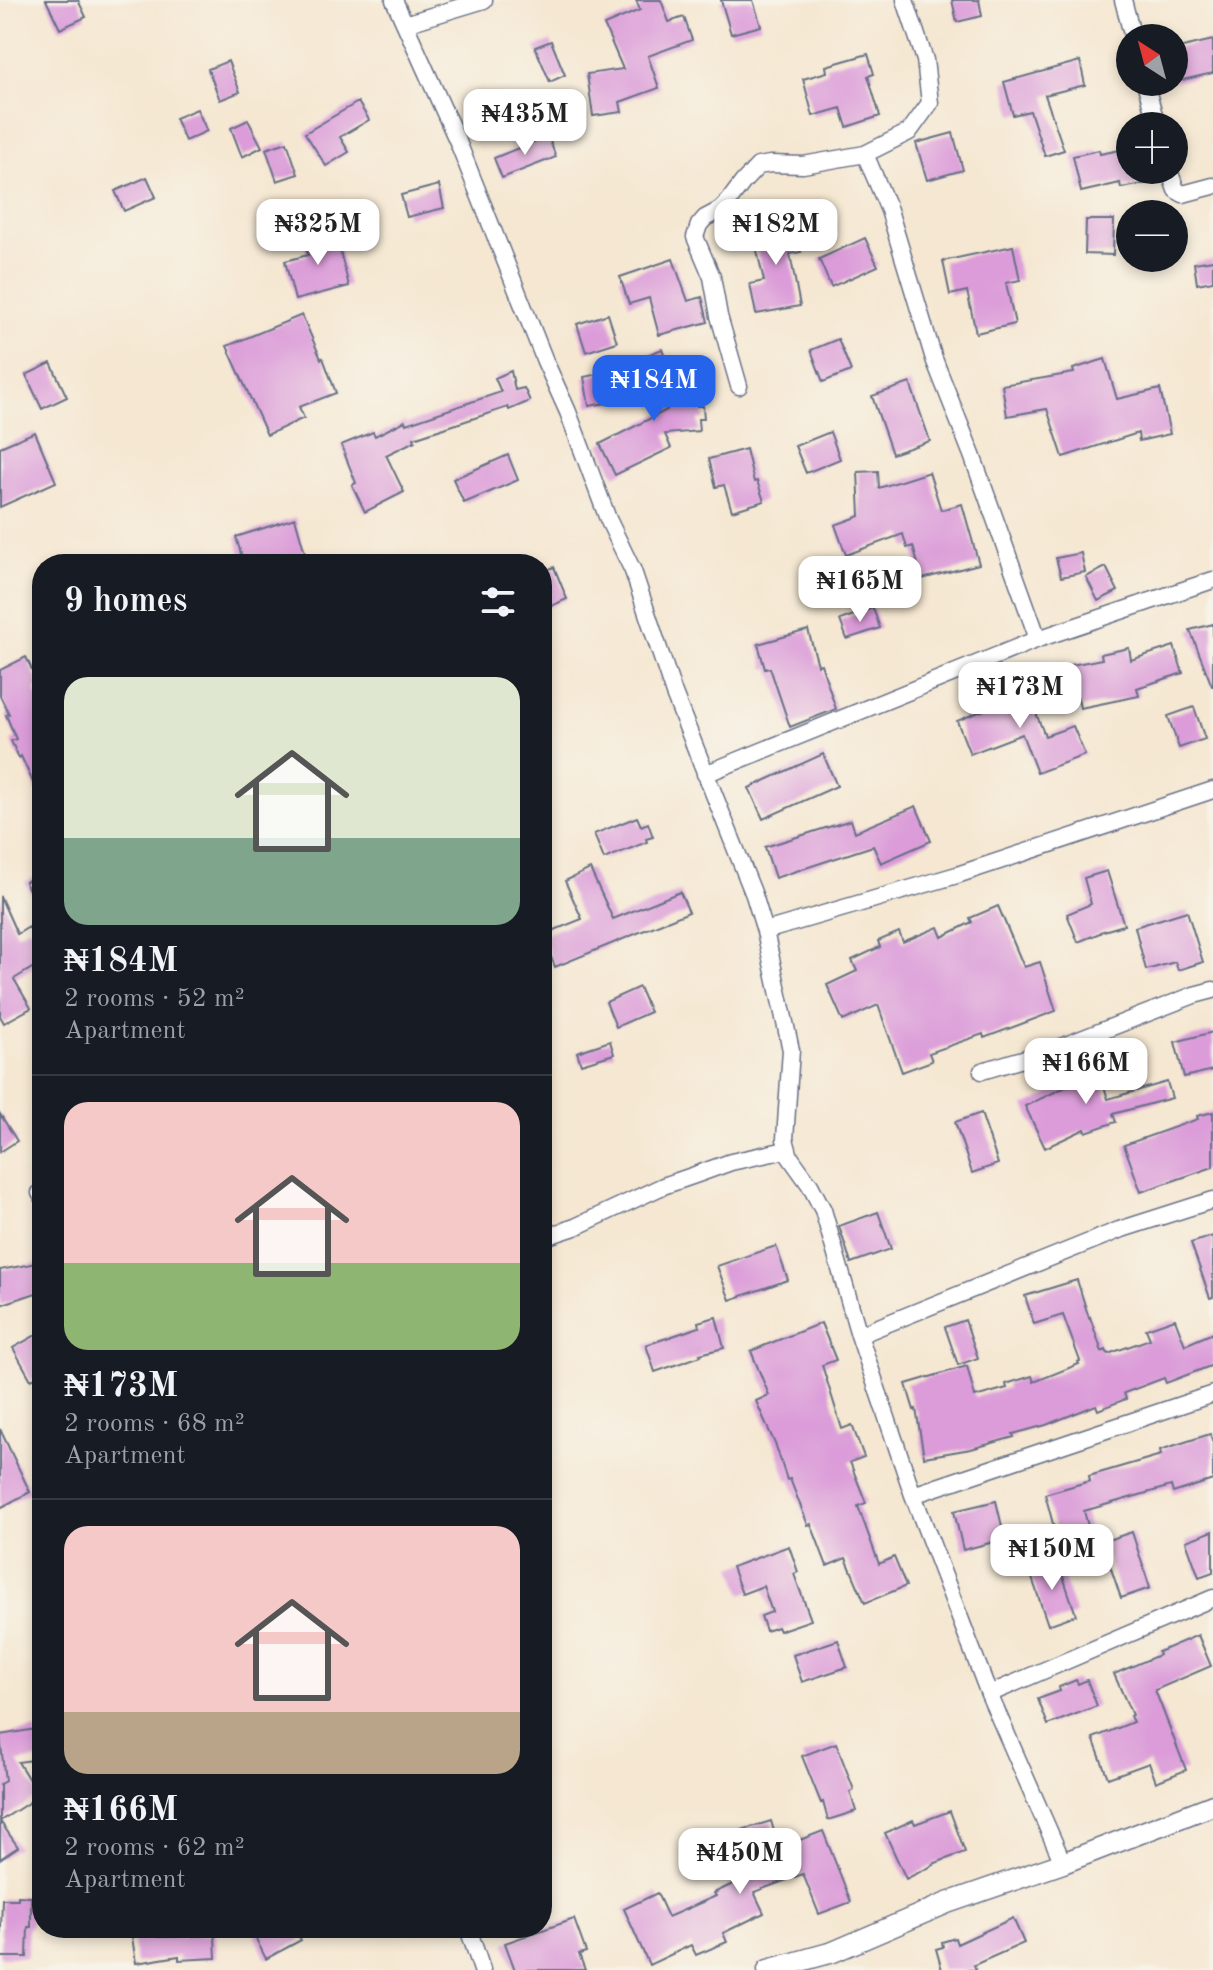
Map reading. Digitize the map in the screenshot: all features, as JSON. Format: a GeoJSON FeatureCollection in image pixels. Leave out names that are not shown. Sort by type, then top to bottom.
{"type":"FeatureCollection","features":[{"type":"Feature","properties":{"kind":"street"},"geometry":{"type":"LineString","coordinates":[[394,0],[458,142],[608,519],[633,571],[674,694],[754,895],[791,1050],[786,1150],[823,1210],[859,1335],[913,1495],[989,1694],[1063,1863]]}},
{"type":"Feature","properties":{"kind":"street"},"geometry":{"type":"LineString","coordinates":[[405,24],[484,0]]}},
{"type":"Feature","properties":{"kind":"street"},"geometry":{"type":"LineString","coordinates":[[739,386],[719,316],[712,277],[695,237],[699,225],[728,202],[758,166],[803,165],[865,154],[909,132],[930,103],[925,60],[905,0]]}},
{"type":"Feature","properties":{"kind":"street"},"geometry":{"type":"LineString","coordinates":[[1123,0],[1129,24]]}},
{"type":"Feature","properties":{"kind":"street"},"geometry":{"type":"LineString","coordinates":[[865,154],[889,210],[934,359],[1038,639]]}},
{"type":"Feature","properties":{"kind":"street"},"geometry":{"type":"LineString","coordinates":[[1174,184],[1176,190],[1183,194],[1213,186]]}},
{"type":"Feature","properties":{"kind":"street"},"geometry":{"type":"LineString","coordinates":[[705,774],[1038,639],[1213,580]]}},
{"type":"Feature","properties":{"kind":"street"},"geometry":{"type":"LineString","coordinates":[[765,931],[957,875],[1213,790]]}},
{"type":"Feature","properties":{"kind":"street"},"geometry":{"type":"LineString","coordinates":[[982,1071],[1053,1050],[1213,990]]}},
{"type":"Feature","properties":{"kind":"street"},"geometry":{"type":"LineString","coordinates":[[552,1235],[663,1186],[731,1162],[786,1150]]}},
{"type":"Feature","properties":{"kind":"street"},"geometry":{"type":"LineString","coordinates":[[859,1335],[1119,1230],[1213,1200]]}},
{"type":"Feature","properties":{"kind":"street"},"geometry":{"type":"LineString","coordinates":[[913,1495],[1213,1394]]}},
{"type":"Feature","properties":{"kind":"street"},"geometry":{"type":"LineString","coordinates":[[989,1694],[1213,1598]]}},
{"type":"Feature","properties":{"kind":"street"},"geometry":{"type":"LineString","coordinates":[[768,1970],[833,1952],[947,1903],[1063,1863],[1213,1805]]}},
{"type":"Feature","properties":{"kind":"street"},"geometry":{"type":"LineString","coordinates":[[471,1938],[482,1970]]}},
{"type":"Feature","properties":{"kind":"building"},"geometry":{"type":"Polygon","coordinates":[[[46,0],[78,0],[86,17],[60,29],[46,0]]]}},
{"type":"Feature","properties":{"kind":"building"},"geometry":{"type":"Polygon","coordinates":[[[636,0],[661,0],[669,22],[684,17],[692,40],[648,56],[659,88],[620,102],[622,112],[593,116],[587,74],[623,69],[604,25],[640,10],[636,0]]]}},
{"type":"Feature","properties":{"kind":"building"},"geometry":{"type":"Polygon","coordinates":[[[721,0],[753,0],[761,26],[731,34],[721,0]]]}},
{"type":"Feature","properties":{"kind":"building"},"geometry":{"type":"Polygon","coordinates":[[[952,0],[979,0],[982,16],[957,22],[952,0]]]}},
{"type":"Feature","properties":{"kind":"building"},"geometry":{"type":"Polygon","coordinates":[[[1213,40],[1213,73],[1188,79],[1188,46],[1213,40]]]}},
{"type":"Feature","properties":{"kind":"building"},"geometry":{"type":"Polygon","coordinates":[[[551,41],[565,75],[550,82],[535,47],[551,41]]]}},
{"type":"Feature","properties":{"kind":"building"},"geometry":{"type":"Polygon","coordinates":[[[868,54],[874,74],[868,76],[880,116],[847,127],[841,108],[813,116],[803,79],[827,72],[826,66],[868,54]]]}},
{"type":"Feature","properties":{"kind":"building"},"geometry":{"type":"Polygon","coordinates":[[[228,61],[240,92],[220,100],[208,69],[228,61]]]}},
{"type":"Feature","properties":{"kind":"building"},"geometry":{"type":"Polygon","coordinates":[[[1080,61],[1085,85],[1045,95],[1064,150],[1045,156],[1030,111],[1013,115],[1004,82],[1080,61]]]}},
{"type":"Feature","properties":{"kind":"building"},"geometry":{"type":"Polygon","coordinates":[[[358,102],[369,120],[340,137],[349,152],[326,166],[305,133],[358,102]]]}},
{"type":"Feature","properties":{"kind":"building"},"geometry":{"type":"Polygon","coordinates":[[[197,109],[207,131],[185,141],[175,118],[197,109]]]}},
{"type":"Feature","properties":{"kind":"building"},"geometry":{"type":"Polygon","coordinates":[[[248,120],[262,147],[242,157],[231,128],[248,120]]]}},
{"type":"Feature","properties":{"kind":"building"},"geometry":{"type":"Polygon","coordinates":[[[953,133],[963,170],[927,180],[916,143],[953,133]]]}},
{"type":"Feature","properties":{"kind":"building"},"geometry":{"type":"Polygon","coordinates":[[[548,136],[556,157],[502,178],[494,158],[548,136]]]}},
{"type":"Feature","properties":{"kind":"building"},"geometry":{"type":"Polygon","coordinates":[[[287,142],[298,174],[277,181],[266,149],[287,142]]]}},
{"type":"Feature","properties":{"kind":"building"},"geometry":{"type":"Polygon","coordinates":[[[1099,150],[1100,154],[1116,151],[1116,184],[1081,192],[1073,156],[1099,150]]]}},
{"type":"Feature","properties":{"kind":"building"},"geometry":{"type":"Polygon","coordinates":[[[147,177],[156,197],[124,211],[115,191],[147,177]]]}},
{"type":"Feature","properties":{"kind":"building"},"geometry":{"type":"Polygon","coordinates":[[[1120,184],[1143,184],[1121,188],[1120,184]]]}},
{"type":"Feature","properties":{"kind":"building"},"geometry":{"type":"Polygon","coordinates":[[[439,185],[444,208],[407,217],[401,195],[439,185]]]}},
{"type":"Feature","properties":{"kind":"building"},"geometry":{"type":"Polygon","coordinates":[[[793,219],[801,252],[790,254],[800,306],[756,314],[750,284],[764,281],[752,229],[793,219]]]}},
{"type":"Feature","properties":{"kind":"building"},"geometry":{"type":"Polygon","coordinates":[[[1086,220],[1114,220],[1113,255],[1085,254],[1086,220]]]}},
{"type":"Feature","properties":{"kind":"building"},"geometry":{"type":"Polygon","coordinates":[[[334,228],[349,286],[295,300],[285,261],[308,255],[303,236],[334,228]]]}},
{"type":"Feature","properties":{"kind":"building"},"geometry":{"type":"Polygon","coordinates":[[[865,238],[878,266],[831,287],[819,259],[865,238]]]}},
{"type":"Feature","properties":{"kind":"building"},"geometry":{"type":"Polygon","coordinates":[[[1013,246],[1020,280],[1006,283],[1015,324],[976,333],[967,291],[950,295],[943,261],[1013,246]]]}},
{"type":"Feature","properties":{"kind":"building"},"geometry":{"type":"Polygon","coordinates":[[[673,259],[688,301],[702,297],[708,322],[659,335],[649,298],[629,304],[620,277],[673,259]]]}},
{"type":"Feature","properties":{"kind":"building"},"geometry":{"type":"Polygon","coordinates":[[[1213,260],[1213,281],[1197,284],[1194,263],[1213,260]]]}},
{"type":"Feature","properties":{"kind":"building"},"geometry":{"type":"Polygon","coordinates":[[[608,314],[617,342],[586,352],[577,324],[608,314]]]}},
{"type":"Feature","properties":{"kind":"building"},"geometry":{"type":"Polygon","coordinates":[[[302,315],[336,393],[299,407],[304,418],[267,435],[227,346],[302,315]]]}},
{"type":"Feature","properties":{"kind":"building"},"geometry":{"type":"Polygon","coordinates":[[[838,339],[851,371],[823,382],[811,350],[838,339]]]}},
{"type":"Feature","properties":{"kind":"building"},"geometry":{"type":"Polygon","coordinates":[[[662,349],[681,400],[696,399],[697,406],[703,406],[704,419],[698,419],[699,431],[665,434],[671,448],[615,475],[600,444],[667,410],[647,355],[662,349]]]}},
{"type":"Feature","properties":{"kind":"building"},"geometry":{"type":"Polygon","coordinates":[[[1105,359],[1117,399],[1160,389],[1170,434],[1139,441],[1138,433],[1063,457],[1047,409],[1007,416],[1002,385],[1074,373],[1073,369],[1105,359]]]}},
{"type":"Feature","properties":{"kind":"building"},"geometry":{"type":"Polygon","coordinates":[[[51,363],[67,397],[42,409],[26,375],[51,363]]]}},
{"type":"Feature","properties":{"kind":"building"},"geometry":{"type":"Polygon","coordinates":[[[618,370],[623,400],[589,406],[584,377],[618,370]]]}},
{"type":"Feature","properties":{"kind":"building"},"geometry":{"type":"Polygon","coordinates":[[[511,371],[515,390],[524,388],[530,401],[414,438],[415,441],[386,455],[404,492],[365,512],[352,485],[356,483],[341,445],[373,432],[375,436],[405,421],[406,424],[501,392],[495,378],[511,371]]]}},
{"type":"Feature","properties":{"kind":"building"},"geometry":{"type":"Polygon","coordinates":[[[910,383],[930,441],[892,454],[872,396],[910,383]]]}},
{"type":"Feature","properties":{"kind":"building"},"geometry":{"type":"Polygon","coordinates":[[[35,432],[56,482],[0,507],[0,447],[35,432]]]}},
{"type":"Feature","properties":{"kind":"building"},"geometry":{"type":"Polygon","coordinates":[[[830,432],[840,459],[806,473],[795,446],[830,432]]]}},
{"type":"Feature","properties":{"kind":"building"},"geometry":{"type":"Polygon","coordinates":[[[746,449],[754,482],[757,481],[764,501],[732,511],[724,485],[716,487],[709,459],[746,449]]]}},
{"type":"Feature","properties":{"kind":"building"},"geometry":{"type":"Polygon","coordinates":[[[508,455],[518,480],[464,503],[453,479],[508,455]]]}},
{"type":"Feature","properties":{"kind":"building"},"geometry":{"type":"Polygon","coordinates":[[[878,471],[879,488],[929,472],[941,510],[962,504],[979,564],[922,579],[913,546],[907,548],[903,534],[846,555],[835,525],[860,516],[858,472],[878,471]]]}},
{"type":"Feature","properties":{"kind":"building"},"geometry":{"type":"Polygon","coordinates":[[[295,518],[305,553],[241,554],[236,537],[295,518]]]}},
{"type":"Feature","properties":{"kind":"building"},"geometry":{"type":"Polygon","coordinates":[[[1081,553],[1085,572],[1061,577],[1056,558],[1081,553]]]}},
{"type":"Feature","properties":{"kind":"building"},"geometry":{"type":"Polygon","coordinates":[[[1106,567],[1118,591],[1098,601],[1086,577],[1106,567]]]}},
{"type":"Feature","properties":{"kind":"building"},"geometry":{"type":"Polygon","coordinates":[[[552,568],[567,599],[552,606],[552,568]]]}},
{"type":"Feature","properties":{"kind":"building"},"geometry":{"type":"Polygon","coordinates":[[[873,608],[880,628],[847,639],[840,620],[873,608]]]}},
{"type":"Feature","properties":{"kind":"building"},"geometry":{"type":"Polygon","coordinates":[[[1213,624],[1213,686],[1212,686],[1190,630],[1213,624]]]}},
{"type":"Feature","properties":{"kind":"building"},"geometry":{"type":"Polygon","coordinates":[[[808,630],[836,709],[790,727],[770,668],[765,669],[758,644],[808,630]]]}},
{"type":"Feature","properties":{"kind":"building"},"geometry":{"type":"Polygon","coordinates":[[[1174,646],[1183,673],[1137,688],[1139,696],[1080,708],[1071,665],[1102,659],[1101,654],[1129,648],[1131,660],[1174,646]]]}},
{"type":"Feature","properties":{"kind":"building"},"geometry":{"type":"Polygon","coordinates":[[[26,657],[32,670],[32,780],[11,741],[16,739],[0,696],[0,670],[26,657]]]}},
{"type":"Feature","properties":{"kind":"building"},"geometry":{"type":"Polygon","coordinates":[[[1015,680],[1017,686],[1024,683],[1045,736],[1073,726],[1085,755],[1037,773],[1022,734],[970,754],[957,721],[1001,703],[997,694],[1005,691],[1002,685],[1015,680]]]}},
{"type":"Feature","properties":{"kind":"building"},"geometry":{"type":"Polygon","coordinates":[[[1194,707],[1205,739],[1179,748],[1168,716],[1194,707]]]}},
{"type":"Feature","properties":{"kind":"building"},"geometry":{"type":"Polygon","coordinates":[[[823,754],[837,786],[763,819],[749,788],[823,754]]]}},
{"type":"Feature","properties":{"kind":"building"},"geometry":{"type":"Polygon","coordinates":[[[916,806],[931,841],[881,863],[873,846],[775,878],[765,847],[851,820],[855,832],[916,806]]]}},
{"type":"Feature","properties":{"kind":"building"},"geometry":{"type":"Polygon","coordinates":[[[637,817],[641,826],[648,823],[653,837],[604,859],[594,834],[637,817]]]}},
{"type":"Feature","properties":{"kind":"building"},"geometry":{"type":"Polygon","coordinates":[[[590,869],[613,919],[680,892],[689,912],[555,967],[552,931],[582,919],[565,881],[590,869]]]}},
{"type":"Feature","properties":{"kind":"building"},"geometry":{"type":"Polygon","coordinates":[[[1107,871],[1124,925],[1078,942],[1067,914],[1091,904],[1084,878],[1107,871]]]}},
{"type":"Feature","properties":{"kind":"building"},"geometry":{"type":"Polygon","coordinates":[[[32,878],[32,896],[25,882],[32,878]]]}},
{"type":"Feature","properties":{"kind":"building"},"geometry":{"type":"Polygon","coordinates":[[[0,896],[17,934],[29,927],[32,932],[32,968],[14,979],[31,1008],[4,1023],[0,1016],[0,896]]]}},
{"type":"Feature","properties":{"kind":"building"},"geometry":{"type":"Polygon","coordinates":[[[998,906],[1024,967],[1040,962],[1056,1011],[984,1038],[983,1034],[929,1053],[932,1061],[902,1072],[878,1005],[843,1021],[827,985],[857,971],[852,960],[880,947],[878,941],[899,932],[903,942],[938,927],[942,937],[972,922],[970,918],[998,906]]]}},
{"type":"Feature","properties":{"kind":"building"},"geometry":{"type":"Polygon","coordinates":[[[1187,911],[1203,962],[1178,970],[1175,962],[1146,970],[1135,927],[1187,911]]]}},
{"type":"Feature","properties":{"kind":"building"},"geometry":{"type":"Polygon","coordinates":[[[639,987],[650,1012],[616,1027],[606,1002],[639,987]]]}},
{"type":"Feature","properties":{"kind":"building"},"geometry":{"type":"Polygon","coordinates":[[[1213,1032],[1213,1070],[1184,1077],[1175,1042],[1213,1032]]]}},
{"type":"Feature","properties":{"kind":"building"},"geometry":{"type":"Polygon","coordinates":[[[610,1041],[614,1054],[581,1064],[577,1052],[610,1041]]]}},
{"type":"Feature","properties":{"kind":"building"},"geometry":{"type":"Polygon","coordinates":[[[1097,1065],[1108,1099],[1167,1082],[1172,1098],[1113,1114],[1116,1122],[1086,1132],[1085,1129],[1045,1148],[1025,1106],[1070,1085],[1067,1075],[1097,1065]]]}},
{"type":"Feature","properties":{"kind":"building"},"geometry":{"type":"Polygon","coordinates":[[[1213,1112],[1213,1167],[1141,1192],[1124,1145],[1213,1112]]]}},
{"type":"Feature","properties":{"kind":"building"},"geometry":{"type":"Polygon","coordinates":[[[981,1113],[998,1164],[972,1173],[955,1122],[981,1113]]]}},
{"type":"Feature","properties":{"kind":"building"},"geometry":{"type":"Polygon","coordinates":[[[0,1114],[17,1141],[0,1152],[0,1114]]]}},
{"type":"Feature","properties":{"kind":"building"},"geometry":{"type":"Polygon","coordinates":[[[878,1212],[891,1249],[851,1263],[839,1226],[878,1212]]]}},
{"type":"Feature","properties":{"kind":"building"},"geometry":{"type":"Polygon","coordinates":[[[1213,1236],[1213,1297],[1210,1298],[1191,1243],[1213,1236]]]}},
{"type":"Feature","properties":{"kind":"building"},"geometry":{"type":"Polygon","coordinates":[[[776,1246],[788,1280],[730,1300],[717,1266],[776,1246]]]}},
{"type":"Feature","properties":{"kind":"building"},"geometry":{"type":"Polygon","coordinates":[[[32,1264],[32,1294],[0,1305],[0,1270],[32,1264]]]}},
{"type":"Feature","properties":{"kind":"building"},"geometry":{"type":"Polygon","coordinates":[[[1077,1280],[1102,1352],[1106,1350],[1108,1354],[1150,1339],[1146,1329],[1175,1319],[1185,1345],[1213,1333],[1213,1365],[1166,1383],[1164,1378],[1124,1393],[1126,1399],[1098,1410],[1096,1405],[1013,1434],[1014,1437],[924,1457],[916,1409],[906,1384],[967,1366],[975,1397],[1007,1388],[1006,1384],[1032,1376],[1034,1382],[1079,1364],[1063,1315],[1034,1324],[1025,1296],[1077,1280]]]}},
{"type":"Feature","properties":{"kind":"building"},"geometry":{"type":"Polygon","coordinates":[[[716,1317],[724,1348],[655,1372],[646,1345],[699,1327],[698,1322],[716,1317]]]}},
{"type":"Feature","properties":{"kind":"building"},"geometry":{"type":"Polygon","coordinates":[[[965,1320],[978,1358],[958,1365],[945,1327],[965,1320]]]}},
{"type":"Feature","properties":{"kind":"building"},"geometry":{"type":"Polygon","coordinates":[[[821,1323],[836,1360],[822,1365],[842,1429],[852,1425],[864,1457],[850,1462],[866,1503],[858,1506],[879,1564],[894,1557],[906,1586],[865,1603],[846,1558],[827,1566],[811,1524],[808,1525],[790,1479],[787,1480],[756,1401],[769,1395],[751,1351],[821,1323]]]}},
{"type":"Feature","properties":{"kind":"building"},"geometry":{"type":"Polygon","coordinates":[[[32,1337],[32,1380],[31,1380],[13,1348],[32,1337]]]}},
{"type":"Feature","properties":{"kind":"building"},"geometry":{"type":"Polygon","coordinates":[[[0,1429],[30,1492],[0,1508],[0,1429]]]}},
{"type":"Feature","properties":{"kind":"building"},"geometry":{"type":"Polygon","coordinates":[[[1210,1434],[1213,1443],[1213,1480],[1173,1493],[1171,1486],[1084,1511],[1092,1541],[1060,1550],[1045,1494],[1090,1481],[1089,1476],[1161,1455],[1160,1450],[1210,1434]]]}},
{"type":"Feature","properties":{"kind":"building"},"geometry":{"type":"Polygon","coordinates":[[[996,1501],[1005,1539],[963,1550],[954,1511],[996,1501]]]}},
{"type":"Feature","properties":{"kind":"building"},"geometry":{"type":"Polygon","coordinates":[[[1213,1531],[1213,1572],[1199,1577],[1186,1541],[1213,1531]]]}},
{"type":"Feature","properties":{"kind":"building"},"geometry":{"type":"Polygon","coordinates":[[[1132,1532],[1150,1588],[1121,1598],[1102,1542],[1132,1532]]]}},
{"type":"Feature","properties":{"kind":"building"},"geometry":{"type":"Polygon","coordinates":[[[789,1546],[798,1572],[794,1574],[811,1620],[779,1631],[777,1627],[766,1631],[761,1616],[772,1612],[763,1586],[742,1594],[732,1567],[789,1546]]]}},
{"type":"Feature","properties":{"kind":"building"},"geometry":{"type":"Polygon","coordinates":[[[1057,1559],[1076,1615],[1048,1625],[1029,1569],[1057,1559]]]}},
{"type":"Feature","properties":{"kind":"building"},"geometry":{"type":"Polygon","coordinates":[[[1198,1635],[1211,1666],[1155,1690],[1186,1770],[1156,1782],[1149,1763],[1108,1778],[1093,1738],[1133,1722],[1114,1674],[1198,1635]]]}},
{"type":"Feature","properties":{"kind":"building"},"geometry":{"type":"Polygon","coordinates":[[[838,1640],[847,1667],[802,1682],[793,1655],[838,1640]]]}},
{"type":"Feature","properties":{"kind":"building"},"geometry":{"type":"Polygon","coordinates":[[[1076,1680],[1078,1684],[1087,1680],[1097,1706],[1048,1725],[1038,1699],[1060,1691],[1059,1687],[1076,1680]]]}},
{"type":"Feature","properties":{"kind":"building"},"geometry":{"type":"Polygon","coordinates":[[[32,1730],[32,1760],[18,1762],[32,1785],[32,1800],[0,1821],[0,1784],[5,1781],[0,1735],[32,1730]]]}},
{"type":"Feature","properties":{"kind":"building"},"geometry":{"type":"Polygon","coordinates":[[[836,1743],[854,1790],[850,1792],[856,1811],[828,1820],[802,1756],[836,1743]]]}},
{"type":"Feature","properties":{"kind":"building"},"geometry":{"type":"Polygon","coordinates":[[[950,1811],[965,1852],[933,1864],[906,1879],[885,1833],[913,1820],[915,1824],[950,1811]]]}},
{"type":"Feature","properties":{"kind":"building"},"geometry":{"type":"Polygon","coordinates":[[[0,1821],[18,1847],[0,1859],[0,1821]]]}},
{"type":"Feature","properties":{"kind":"building"},"geometry":{"type":"Polygon","coordinates":[[[771,1821],[779,1848],[823,1831],[851,1902],[819,1914],[803,1874],[754,1892],[764,1913],[723,1933],[727,1942],[696,1955],[691,1945],[649,1965],[624,1909],[657,1893],[668,1917],[716,1896],[714,1893],[756,1873],[742,1830],[771,1821]]]}},
{"type":"Feature","properties":{"kind":"building"},"geometry":{"type":"Polygon","coordinates":[[[18,1896],[31,1897],[27,1957],[0,1957],[2,1899],[18,1899],[18,1896]]]}},
{"type":"Feature","properties":{"kind":"building"},"geometry":{"type":"Polygon","coordinates":[[[1013,1918],[1024,1943],[974,1965],[976,1970],[942,1970],[936,1949],[943,1947],[942,1942],[955,1938],[957,1944],[1013,1918]]]}},
{"type":"Feature","properties":{"kind":"building"},"geometry":{"type":"Polygon","coordinates":[[[574,1919],[586,1952],[579,1954],[585,1970],[515,1970],[505,1943],[519,1938],[552,1938],[552,1927],[574,1919]]]}},
{"type":"Feature","properties":{"kind":"building"},"geometry":{"type":"Polygon","coordinates":[[[132,1938],[215,1938],[216,1958],[179,1960],[179,1956],[136,1963],[132,1938]]]}},
{"type":"Feature","properties":{"kind":"building"},"geometry":{"type":"Polygon","coordinates":[[[256,1938],[301,1940],[266,1959],[256,1938]]]}}]}
